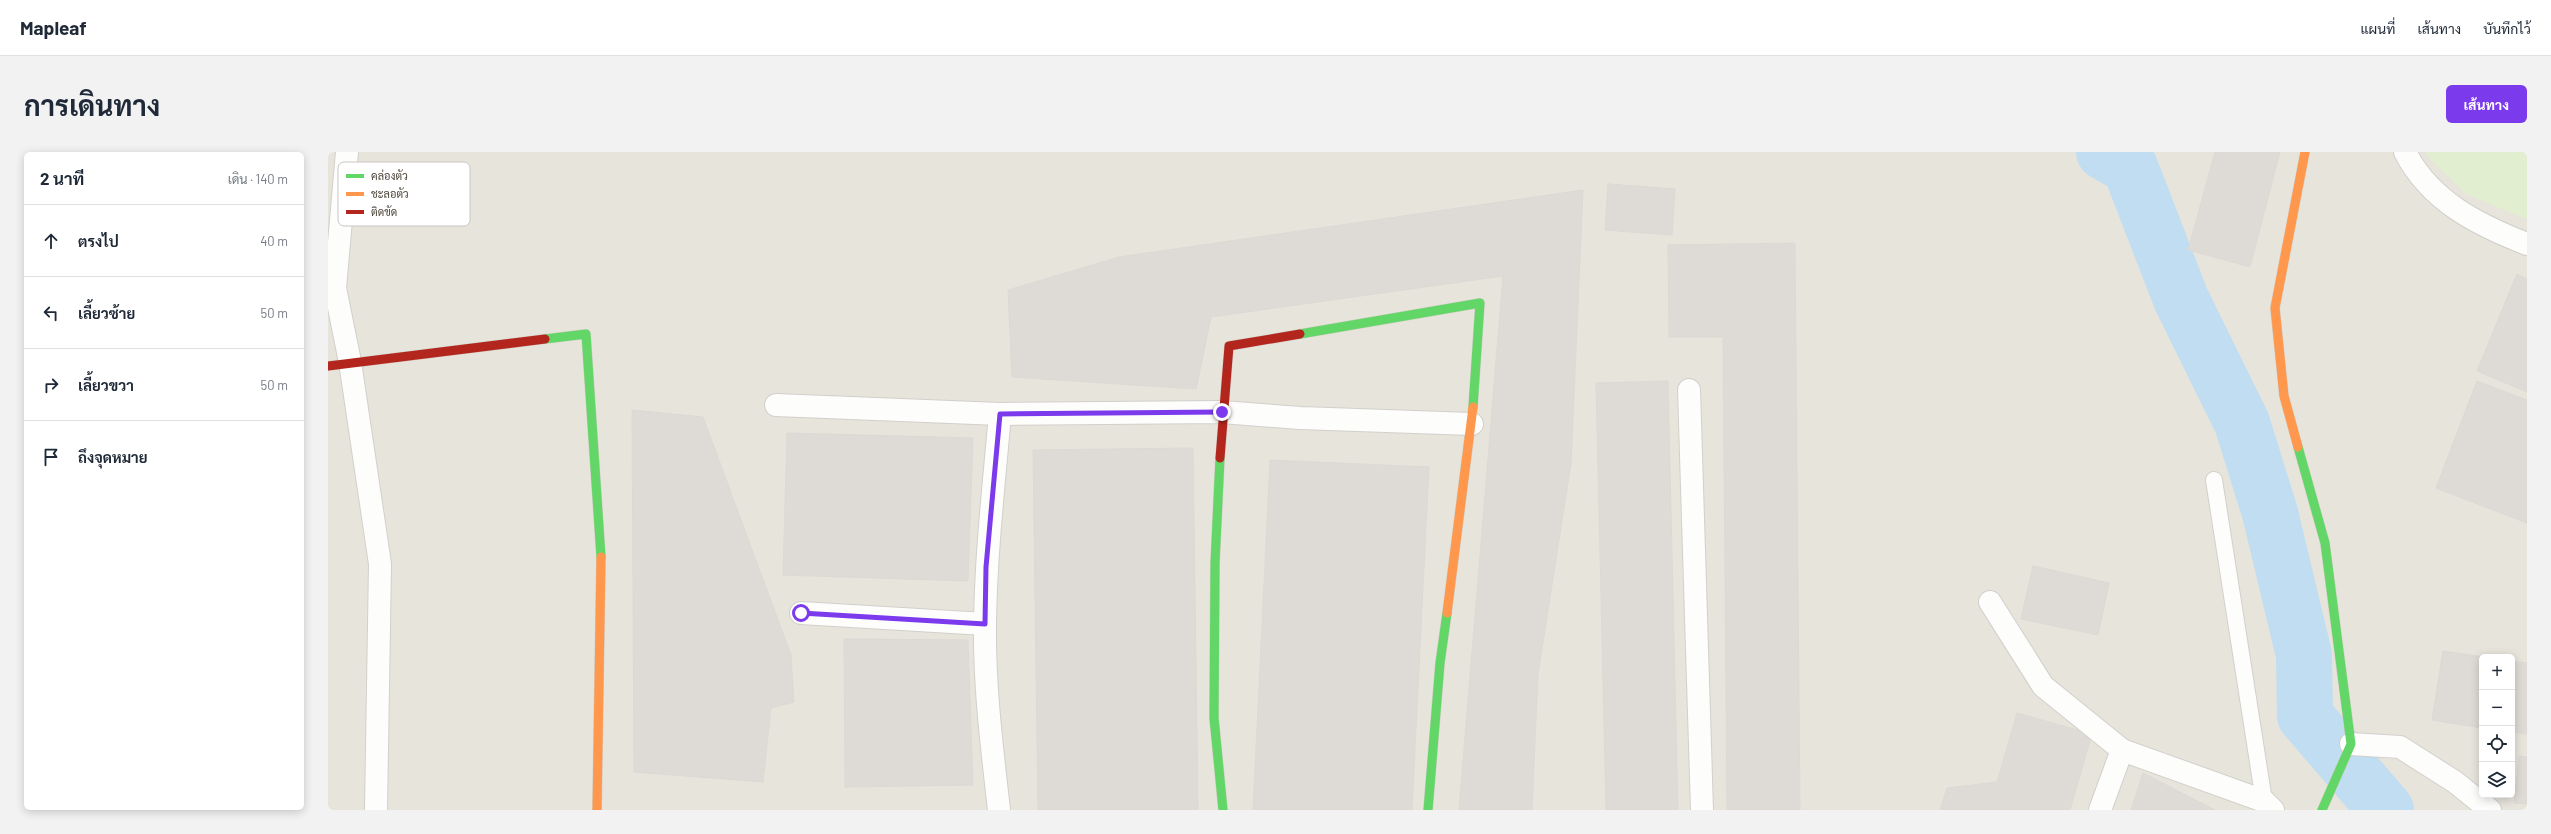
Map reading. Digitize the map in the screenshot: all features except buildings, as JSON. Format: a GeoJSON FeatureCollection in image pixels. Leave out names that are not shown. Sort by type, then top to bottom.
{"type":"FeatureCollection","features":[{"type":"Feature","properties":{"kind":"street"},"geometry":{"type":"LineString","coordinates":[[346,162],[347,152]]}},
{"type":"Feature","properties":{"kind":"street"},"geometry":{"type":"LineString","coordinates":[[2305,152],[2275,308],[2284,396],[2325,543],[2351,745],[2333,780],[2322,810]]}},
{"type":"Feature","properties":{"kind":"street"},"geometry":{"type":"LineString","coordinates":[[2405,152],[2430,187],[2452,208],[2475,222],[2527,244]]}},
{"type":"Feature","properties":{"kind":"street"},"geometry":{"type":"LineString","coordinates":[[339,226],[332,287],[350,362],[380,564],[376,810]]}},
{"type":"Feature","properties":{"kind":"street"},"geometry":{"type":"LineString","coordinates":[[1223,810],[1214,718],[1215,563],[1222,412],[1229,346],[1480,303],[1472,424],[1440,663],[1428,810]]}},
{"type":"Feature","properties":{"kind":"street"},"geometry":{"type":"LineString","coordinates":[[328,366],[350,362],[586,334],[602,572],[597,810]]}},
{"type":"Feature","properties":{"kind":"street"},"geometry":{"type":"LineString","coordinates":[[1689,390],[1702,810]]}},
{"type":"Feature","properties":{"kind":"street"},"geometry":{"type":"LineString","coordinates":[[776,406],[1000,414],[1222,412],[1300,418],[1472,424]]}},
{"type":"Feature","properties":{"kind":"street"},"geometry":{"type":"LineString","coordinates":[[999,810],[988,710],[985,624],[986,567],[1000,414]]}},
{"type":"Feature","properties":{"kind":"street"},"geometry":{"type":"LineString","coordinates":[[1990,602],[2043,686],[2122,750],[2268,806]]}},
{"type":"Feature","properties":{"kind":"street"},"geometry":{"type":"LineString","coordinates":[[801,613],[985,624]]}},
{"type":"Feature","properties":{"kind":"street"},"geometry":{"type":"LineString","coordinates":[[2351,745],[2400,746],[2455,782],[2490,810]]}},
{"type":"Feature","properties":{"kind":"street"},"geometry":{"type":"LineString","coordinates":[[2100,810],[2122,750]]}},
{"type":"Feature","properties":{"kind":"lane"},"geometry":{"type":"LineString","coordinates":[[2214,480],[2268,806]]}},
{"type":"Feature","properties":{"kind":"shaded area"},"geometry":{"type":"Polygon","coordinates":[[[328,152],[2527,152],[2527,810],[328,810],[328,152]]]}},
{"type":"Feature","properties":{"kind":"green space"},"geometry":{"type":"Polygon","coordinates":[[[2425,152],[2527,152],[2527,219],[2466,194],[2429,158],[2425,152]]]}},
{"type":"Feature","properties":{"kind":"waterway"},"geometry":{"type":"LineString","coordinates":[[2104,152],[2130,167],[2181,299],[2242,423],[2270,513],[2304,655],[2305,716],[2386,810]]}},
{"type":"Feature","properties":{"kind":"traffic: fast"},"geometry":{"type":"LineString","coordinates":[[1300,334],[1480,303],[1473,407]]}},
{"type":"Feature","properties":{"kind":"traffic: fast"},"geometry":{"type":"LineString","coordinates":[[545,339],[586,334],[601,557]]}},
{"type":"Feature","properties":{"kind":"traffic: fast"},"geometry":{"type":"LineString","coordinates":[[2298,447],[2325,543],[2351,744],[2322,810]]}},
{"type":"Feature","properties":{"kind":"traffic: fast"},"geometry":{"type":"LineString","coordinates":[[1220,458],[1215,563],[1214,718],[1223,810]]}},
{"type":"Feature","properties":{"kind":"traffic: fast"},"geometry":{"type":"LineString","coordinates":[[1428,810],[1440,663],[1447,613]]}},
{"type":"Feature","properties":{"kind":"traffic: slow"},"geometry":{"type":"LineString","coordinates":[[2298,447],[2284,396],[2275,308],[2305,152]]}},
{"type":"Feature","properties":{"kind":"traffic: slow"},"geometry":{"type":"LineString","coordinates":[[1447,613],[1473,407]]}},
{"type":"Feature","properties":{"kind":"traffic: slow"},"geometry":{"type":"LineString","coordinates":[[597,810],[601,557]]}},
{"type":"Feature","properties":{"kind":"traffic: jam"},"geometry":{"type":"LineString","coordinates":[[1220,458],[1229,346],[1300,334]]}},
{"type":"Feature","properties":{"kind":"traffic: jam"},"geometry":{"type":"LineString","coordinates":[[328,366],[545,339]]}},
{"type":"Feature","properties":{"kind":"route"},"geometry":{"type":"LineString","coordinates":[[801,613],[985,624],[986,567],[1000,414],[1222,412]]}}]}
